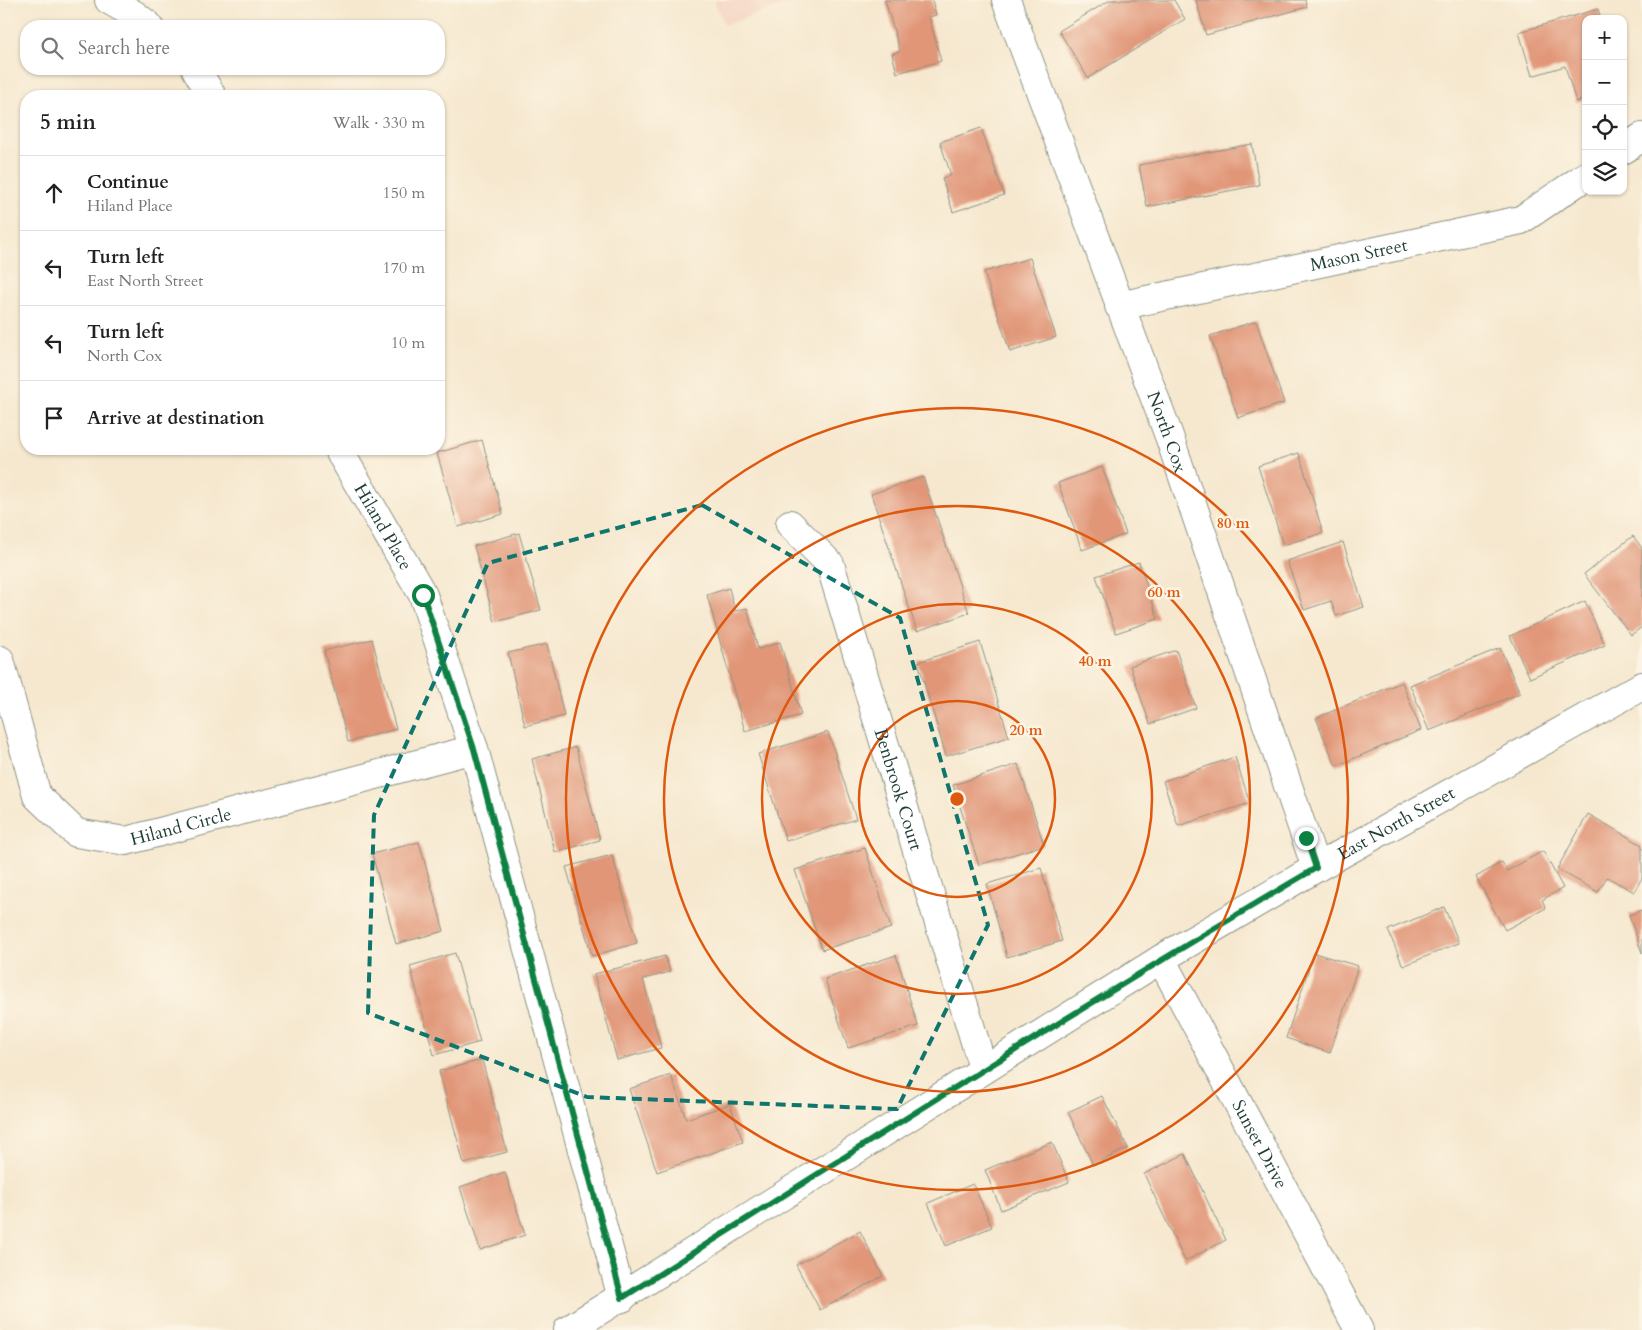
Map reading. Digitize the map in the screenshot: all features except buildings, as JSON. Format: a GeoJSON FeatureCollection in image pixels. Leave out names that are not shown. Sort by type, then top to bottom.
{"type":"FeatureCollection","features":[{"type":"Feature","properties":{"kind":"street"},"geometry":{"type":"LineString","coordinates":[[109,0],[141,20]]}},
{"type":"Feature","properties":{"kind":"street","name":"North Cox"},"geometry":{"type":"LineString","coordinates":[[1006,0],[1169,436],[1316,868]]}},
{"type":"Feature","properties":{"kind":"street"},"geometry":{"type":"LineString","coordinates":[[200,75],[208,90]]}},
{"type":"Feature","properties":{"kind":"street"},"geometry":{"type":"LineString","coordinates":[[1627,147],[1642,137]]}},
{"type":"Feature","properties":{"kind":"street","name":"Mason Street"},"geometry":{"type":"LineString","coordinates":[[1119,306],[1521,220],[1582,179]]}},
{"type":"Feature","properties":{"kind":"street","name":"Hiland Place"},"geometry":{"type":"LineString","coordinates":[[341,455],[423,595],[474,749],[622,1298]]}},
{"type":"Feature","properties":{"kind":"street","name":"Benbrook Court"},"geometry":{"type":"LineString","coordinates":[[790,524],[830,564],[984,1068]]}},
{"type":"Feature","properties":{"kind":"street","name":"Hiland Circle"},"geometry":{"type":"LineString","coordinates":[[0,660],[37,796],[76,833],[126,841],[474,749]]}},
{"type":"Feature","properties":{"kind":"street","name":"East North Street"},"geometry":{"type":"LineString","coordinates":[[568,1330],[622,1298],[984,1068],[1161,959],[1316,868],[1642,686]]}},
{"type":"Feature","properties":{"kind":"street","name":"Sunset Drive"},"geometry":{"type":"LineString","coordinates":[[1161,959],[1359,1330]]}},
{"type":"Feature","properties":{"kind":"highlighted area"},"geometry":{"type":"Polygon","coordinates":[[[702,505],[900,618],[988,925],[897,1109],[587,1097],[368,1013],[374,815],[488,563],[702,505]]]}},
{"type":"Feature","properties":{"kind":"shaded area"},"geometry":{"type":"Polygon","coordinates":[[[714,0],[798,0],[724,25],[714,0]]]}},
{"type":"Feature","properties":{"kind":"route"},"geometry":{"type":"LineString","coordinates":[[423,595],[474,749],[622,1298],[984,1068],[1161,959],[1316,868],[1306,838]]}}]}
